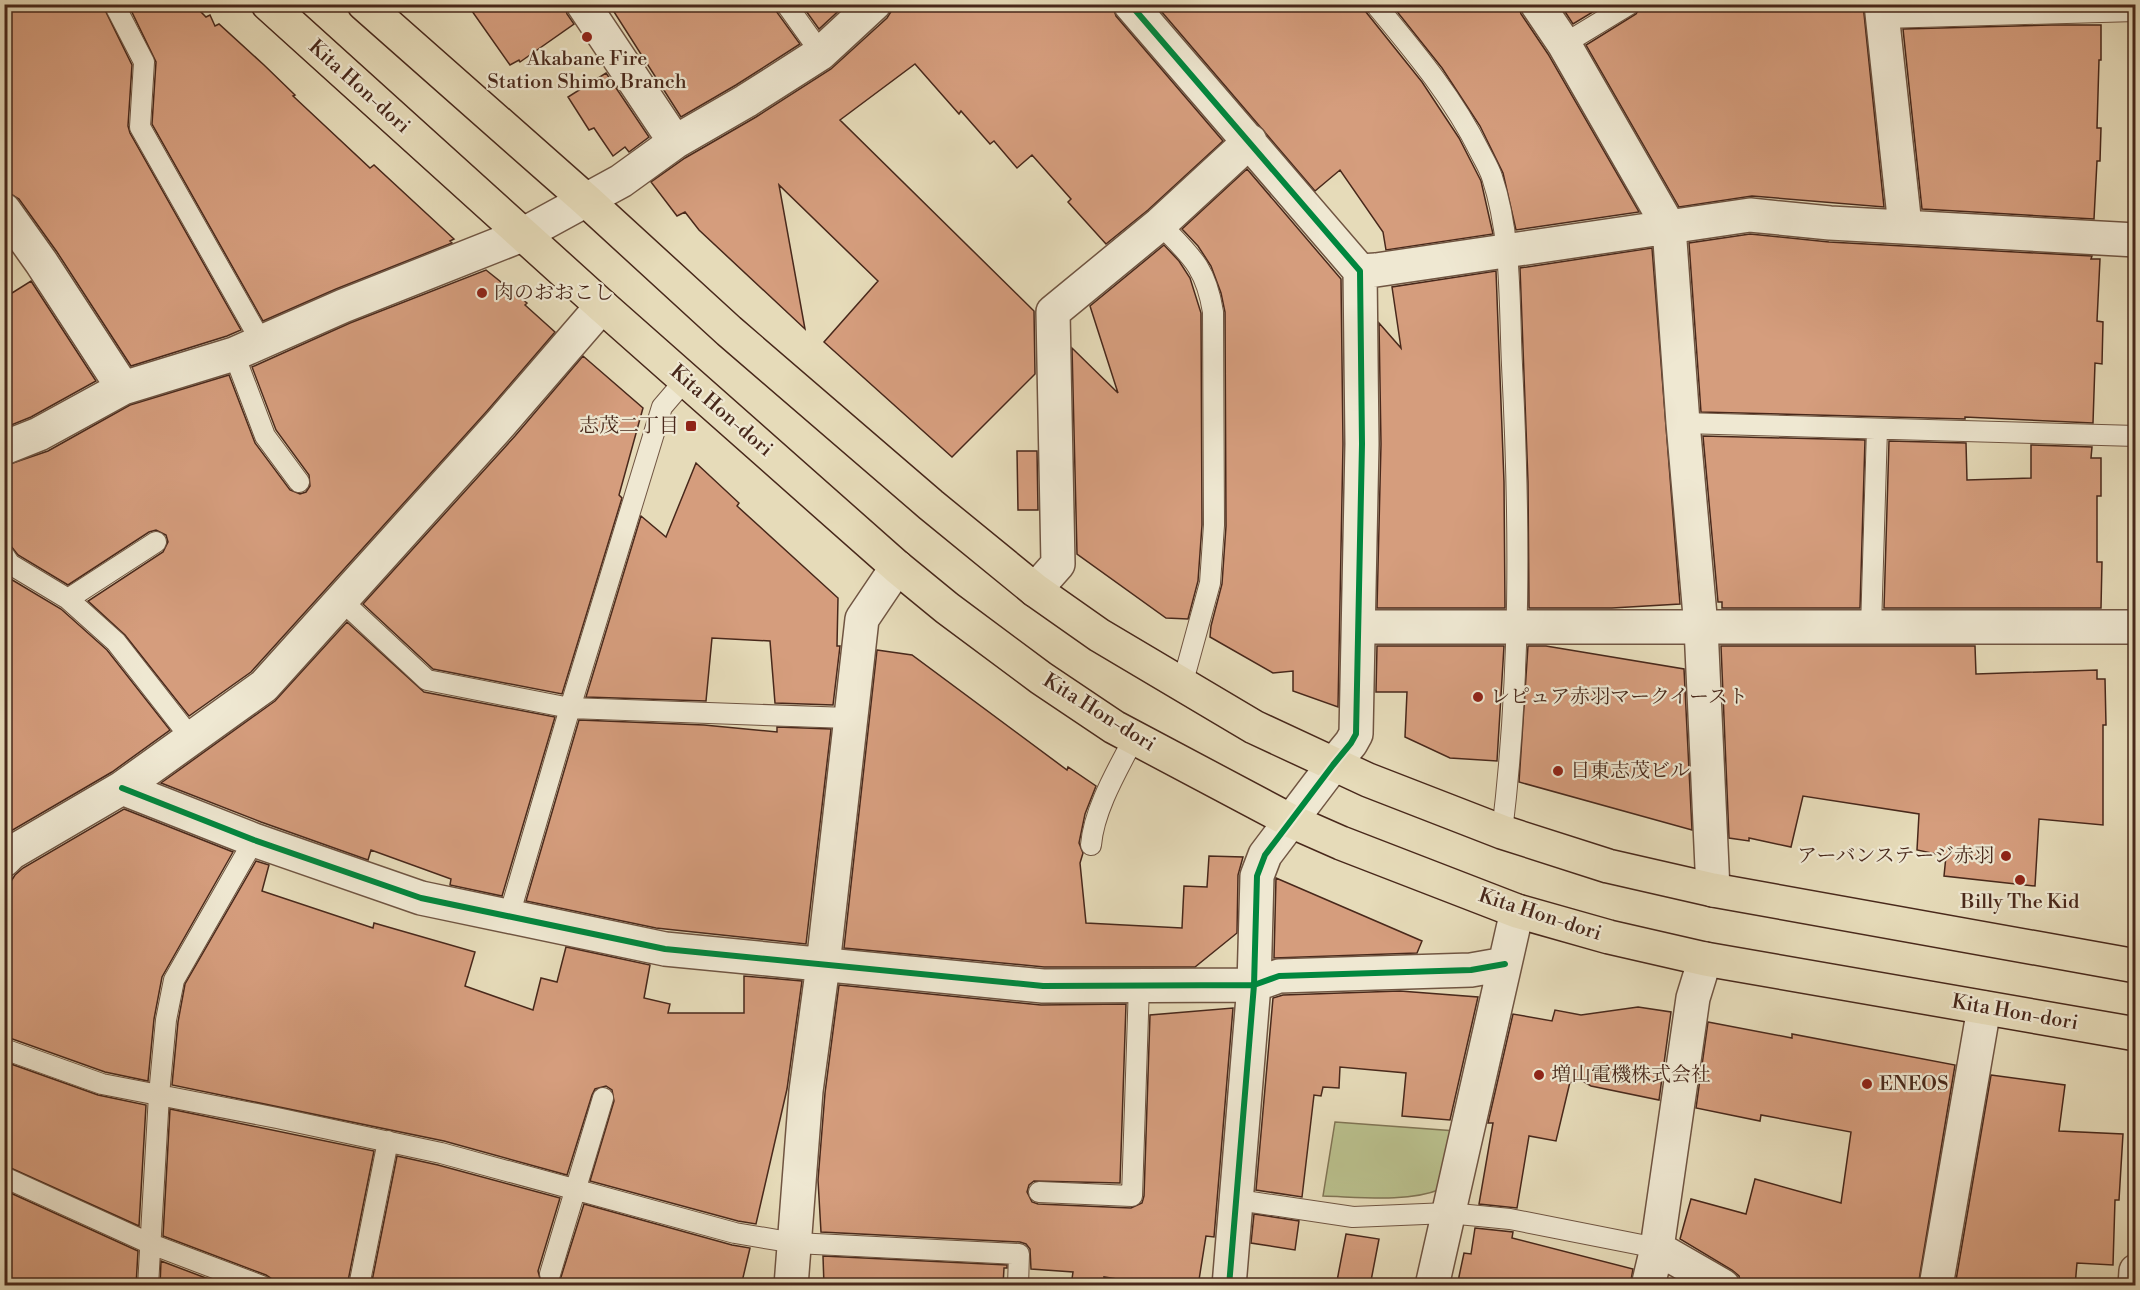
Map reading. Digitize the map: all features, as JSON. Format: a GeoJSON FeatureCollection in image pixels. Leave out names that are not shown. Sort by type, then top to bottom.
{"type":"FeatureCollection","features":[{"type":"Feature","properties":{"kind":"highway","name":"Kita Hon-dori"},"geometry":{"type":"LineString","coordinates":[[268,4],[522,235],[897,567],[947,608],[1041,678],[1114,727],[1292,821],[1341,843],[1517,911],[1609,937],[1705,959],[2136,1034]]}},
{"type":"Feature","properties":{"kind":"highway"},"geometry":{"type":"LineString","coordinates":[[364,4],[586,200],[729,331],[1035,590],[1099,635],[1254,727],[1333,765],[1502,832],[1608,866],[1713,890],[2136,966]]}},
{"type":"Feature","properties":{"kind":"street"},"geometry":{"type":"LineString","coordinates":[[583,4],[675,142]]}},
{"type":"Feature","properties":{"kind":"street"},"geometry":{"type":"LineString","coordinates":[[4,448],[39,434],[123,388],[248,348],[343,306],[522,235],[621,181],[675,142],[746,101],[821,53],[874,4]]}},
{"type":"Feature","properties":{"kind":"street"},"geometry":{"type":"LineString","coordinates":[[1130,4],[1360,271],[1362,456],[1356,734],[1265,855],[1257,876],[1254,985],[1230,1286]]}},
{"type":"Feature","properties":{"kind":"street"},"geometry":{"type":"LineString","coordinates":[[1537,4],[1564,44],[1669,227],[1701,627],[1713,890]]}},
{"type":"Feature","properties":{"kind":"street"},"geometry":{"type":"LineString","coordinates":[[1882,11],[1905,226]]}},
{"type":"Feature","properties":{"kind":"street"},"geometry":{"type":"LineString","coordinates":[[1035,590],[1058,564],[1053,312],[1160,224],[1250,141]]}},
{"type":"Feature","properties":{"kind":"street"},"geometry":{"type":"LineString","coordinates":[[4,210],[41,262],[123,388]]}},
{"type":"Feature","properties":{"kind":"street"},"geometry":{"type":"LineString","coordinates":[[1360,271],[1749,215],[1830,223],[2136,240]]}},
{"type":"Feature","properties":{"kind":"street"},"geometry":{"type":"LineString","coordinates":[[6,853],[123,788],[264,686],[493,432],[602,306]]}},
{"type":"Feature","properties":{"kind":"street"},"geometry":{"type":"LineString","coordinates":[[791,1286],[806,1091],[823,965],[849,717],[862,619],[897,567]]}},
{"type":"Feature","properties":{"kind":"street"},"geometry":{"type":"LineString","coordinates":[[1360,627],[2136,627]]}},
{"type":"Feature","properties":{"kind":"street"},"geometry":{"type":"LineString","coordinates":[[123,788],[254,840],[421,898],[665,949],[1043,986],[1254,985],[1279,976],[1471,970],[1505,964]]}},
{"type":"Feature","properties":{"kind":"street"},"geometry":{"type":"LineString","coordinates":[[1432,1286],[1517,911]]}},
{"type":"Feature","properties":{"kind":"street"},"geometry":{"type":"LineString","coordinates":[[1648,1286],[1657,1248],[1693,998],[1705,959]]}},
{"type":"Feature","properties":{"kind":"street"},"geometry":{"type":"LineString","coordinates":[[1936,1286],[1984,1008]]}},
{"type":"Feature","properties":{"kind":"street"},"geometry":{"type":"LineString","coordinates":[[1657,1248],[1723,1286]]}},
{"type":"Feature","properties":{"kind":"street"},"geometry":{"type":"LineString","coordinates":[[2135,1286],[2136,1271]]}},
{"type":"Feature","properties":{"kind":"lane"},"geometry":{"type":"LineString","coordinates":[[114,4],[144,62],[140,127],[248,348],[265,436],[299,482]]}},
{"type":"Feature","properties":{"kind":"lane"},"geometry":{"type":"LineString","coordinates":[[786,4],[821,53]]}},
{"type":"Feature","properties":{"kind":"lane"},"geometry":{"type":"LineString","coordinates":[[1375,4],[1442,88],[1470,133],[1491,176],[1507,250],[1516,437],[1518,626],[1512,728],[1502,832]]}},
{"type":"Feature","properties":{"kind":"lane"},"geometry":{"type":"LineString","coordinates":[[1564,44],[1630,4]]}},
{"type":"Feature","properties":{"kind":"lane"},"geometry":{"type":"LineString","coordinates":[[1882,11],[2136,11]]}},
{"type":"Feature","properties":{"kind":"lane"},"geometry":{"type":"LineString","coordinates":[[1160,224],[1195,262],[1205,277],[1213,312],[1214,525],[1210,583],[1182,685]]}},
{"type":"Feature","properties":{"kind":"lane"},"geometry":{"type":"LineString","coordinates":[[509,916],[662,407],[686,379]]}},
{"type":"Feature","properties":{"kind":"lane"},"geometry":{"type":"LineString","coordinates":[[1683,423],[2136,436]]}},
{"type":"Feature","properties":{"kind":"lane"},"geometry":{"type":"LineString","coordinates":[[1871,628],[1877,429]]}},
{"type":"Feature","properties":{"kind":"lane"},"geometry":{"type":"LineString","coordinates":[[69,599],[156,542]]}},
{"type":"Feature","properties":{"kind":"lane"},"geometry":{"type":"LineString","coordinates":[[4,555],[10,564],[69,599],[116,642],[191,738]]}},
{"type":"Feature","properties":{"kind":"lane"},"geometry":{"type":"LineString","coordinates":[[340,600],[427,680],[570,708],[849,717]]}},
{"type":"Feature","properties":{"kind":"lane"},"geometry":{"type":"LineString","coordinates":[[1091,845],[1092,832],[1110,786],[1134,738]]}},
{"type":"Feature","properties":{"kind":"lane"},"geometry":{"type":"LineString","coordinates":[[148,1286],[159,1095],[166,1020],[174,980],[254,840]]}},
{"type":"Feature","properties":{"kind":"lane"},"geometry":{"type":"LineString","coordinates":[[1039,1192],[1132,1196],[1139,985]]}},
{"type":"Feature","properties":{"kind":"lane"},"geometry":{"type":"LineString","coordinates":[[4,1049],[102,1084],[441,1153],[735,1233],[795,1243],[1019,1254],[1018,1286]]}},
{"type":"Feature","properties":{"kind":"lane"},"geometry":{"type":"LineString","coordinates":[[550,1274],[603,1098]]}},
{"type":"Feature","properties":{"kind":"lane"},"geometry":{"type":"LineString","coordinates":[[359,1286],[388,1141]]}},
{"type":"Feature","properties":{"kind":"lane"},"geometry":{"type":"LineString","coordinates":[[4,1176],[151,1244],[262,1286]]}},
{"type":"Feature","properties":{"kind":"lane"},"geometry":{"type":"LineString","coordinates":[[1238,1200],[1353,1217],[1448,1214],[1510,1219],[1657,1248]]}},
{"type":"Feature","properties":{"kind":"green space"},"geometry":{"type":"Polygon","coordinates":[[[1335,1122],[1456,1131],[1441,1189],[1398,1198],[1323,1196],[1335,1122]]]}},
{"type":"Feature","properties":{"kind":"building"},"geometry":{"type":"Polygon","coordinates":[[[4,4],[102,4],[132,65],[128,126],[130,133],[241,330],[131,366],[57,252],[19,199],[4,190],[4,4]]]}},
{"type":"Feature","properties":{"kind":"building"},"geometry":{"type":"Polygon","coordinates":[[[128,4],[193,4],[206,17],[210,15],[215,26],[219,24],[264,65],[295,95],[293,96],[370,168],[374,165],[454,239],[450,241],[452,243],[263,321],[152,124],[156,62],[128,4]]]}},
{"type":"Feature","properties":{"kind":"building"},"geometry":{"type":"Polygon","coordinates":[[[467,4],[564,4],[574,24],[520,62],[519,60],[510,65],[467,4]]]}},
{"type":"Feature","properties":{"kind":"building"},"geometry":{"type":"Polygon","coordinates":[[[609,4],[774,4],[776,11],[800,44],[681,117],[609,4]]]}},
{"type":"Feature","properties":{"kind":"building"},"geometry":{"type":"Polygon","coordinates":[[[801,4],[846,4],[819,29],[801,4]]]}},
{"type":"Feature","properties":{"kind":"building"},"geometry":{"type":"Polygon","coordinates":[[[892,4],[1112,4],[1116,16],[1223,141],[1148,210],[1106,244],[1068,202],[1071,199],[1032,155],[1017,168],[994,141],[990,144],[961,111],[959,114],[915,64],[840,120],[1034,311],[1035,374],[952,457],[824,342],[878,281],[779,185],[805,329],[699,230],[685,212],[677,216],[651,182],[685,158],[756,117],[831,69],[887,18],[892,10],[892,4]]]}},
{"type":"Feature","properties":{"kind":"building"},"geometry":{"type":"Polygon","coordinates":[[[1155,4],[1363,4],[1366,12],[1422,82],[1459,138],[1481,181],[1493,234],[1386,250],[1383,232],[1340,170],[1315,191],[1155,4]]]}},
{"type":"Feature","properties":{"kind":"building"},"geometry":{"type":"Polygon","coordinates":[[[1391,4],[1518,4],[1521,14],[1548,54],[1639,212],[1516,230],[1503,173],[1480,126],[1442,68],[1391,4]]]}},
{"type":"Feature","properties":{"kind":"building"},"geometry":{"type":"Polygon","coordinates":[[[1560,4],[1606,4],[1573,24],[1560,4]]]}},
{"type":"Feature","properties":{"kind":"building"},"geometry":{"type":"Polygon","coordinates":[[[1642,4],[1863,4],[1884,207],[1752,196],[1679,207],[1586,45],[1636,14],[1642,4]]]}},
{"type":"Feature","properties":{"kind":"building"},"geometry":{"type":"Polygon","coordinates":[[[2101,25],[2097,128],[2101,128],[2100,161],[2097,161],[2094,219],[1922,209],[1903,29],[2101,25]]]}},
{"type":"Feature","properties":{"kind":"building"},"geometry":{"type":"Polygon","coordinates":[[[606,73],[649,137],[629,152],[625,147],[613,156],[594,128],[589,130],[568,97],[606,73]]]}},
{"type":"Feature","properties":{"kind":"building"},"geometry":{"type":"Polygon","coordinates":[[[1247,169],[1341,279],[1343,444],[1338,707],[1293,691],[1293,671],[1273,673],[1210,637],[1222,584],[1226,526],[1225,312],[1211,266],[1198,246],[1182,229],[1247,169]]]}},
{"type":"Feature","properties":{"kind":"building"},"geometry":{"type":"Polygon","coordinates":[[[1750,234],[1829,242],[2092,256],[2091,259],[2100,259],[2097,321],[2103,322],[2102,364],[2095,363],[2093,423],[1965,417],[1965,419],[1701,412],[1689,243],[1750,234]]]}},
{"type":"Feature","properties":{"kind":"building"},"geometry":{"type":"Polygon","coordinates":[[[1164,245],[1179,261],[1190,278],[1201,313],[1202,525],[1198,581],[1188,619],[1166,618],[1077,554],[1072,348],[1118,393],[1090,306],[1164,245]]]}},
{"type":"Feature","properties":{"kind":"building"},"geometry":{"type":"Polygon","coordinates":[[[1652,248],[1680,604],[1612,608],[1529,608],[1528,482],[1520,268],[1652,248]]]}},
{"type":"Feature","properties":{"kind":"building"},"geometry":{"type":"Polygon","coordinates":[[[486,270],[527,303],[525,305],[555,332],[487,411],[251,672],[189,716],[125,635],[88,601],[163,552],[168,542],[166,535],[156,530],[149,532],[68,585],[18,555],[10,545],[4,543],[4,466],[48,451],[130,405],[229,375],[255,443],[290,490],[300,494],[306,492],[310,486],[309,475],[276,430],[252,367],[350,323],[486,270]]]}},
{"type":"Feature","properties":{"kind":"building"},"geometry":{"type":"Polygon","coordinates":[[[1496,271],[1504,482],[1505,608],[1377,608],[1381,444],[1379,323],[1401,348],[1392,287],[1496,271]]]}},
{"type":"Feature","properties":{"kind":"building"},"geometry":{"type":"Polygon","coordinates":[[[31,281],[96,381],[31,417],[4,428],[4,298],[31,281]]]}},
{"type":"Feature","properties":{"kind":"building"},"geometry":{"type":"Polygon","coordinates":[[[583,356],[643,408],[619,495],[622,498],[562,694],[433,669],[363,604],[515,436],[583,356]]]}},
{"type":"Feature","properties":{"kind":"building"},"geometry":{"type":"Polygon","coordinates":[[[1703,436],[1865,440],[1860,608],[1722,608],[1722,602],[1718,602],[1703,436]]]}},
{"type":"Feature","properties":{"kind":"building"},"geometry":{"type":"Polygon","coordinates":[[[1889,441],[1966,443],[1967,480],[2031,478],[2031,445],[2092,447],[2091,458],[2101,458],[2101,496],[2097,496],[2097,562],[2102,562],[2101,608],[1884,608],[1889,441]]]}},
{"type":"Feature","properties":{"kind":"building"},"geometry":{"type":"Polygon","coordinates":[[[1017,451],[1037,451],[1038,510],[1018,510],[1017,451]]]}},
{"type":"Feature","properties":{"kind":"building"},"geometry":{"type":"Polygon","coordinates":[[[696,463],[739,503],[737,506],[838,598],[837,646],[840,646],[833,705],[775,703],[770,641],[712,638],[706,701],[586,697],[641,516],[666,537],[696,463]]]}},
{"type":"Feature","properties":{"kind":"building"},"geometry":{"type":"Polygon","coordinates":[[[4,575],[61,609],[107,650],[170,730],[112,772],[11,831],[4,818],[4,575]]]}},
{"type":"Feature","properties":{"kind":"building"},"geometry":{"type":"Polygon","coordinates":[[[347,622],[424,692],[555,717],[502,896],[450,885],[451,879],[371,850],[368,860],[161,783],[275,701],[347,622]]]}},
{"type":"Feature","properties":{"kind":"building"},"geometry":{"type":"Polygon","coordinates":[[[1377,646],[1504,646],[1497,761],[1450,758],[1405,737],[1407,692],[1376,692],[1377,646]]]}},
{"type":"Feature","properties":{"kind":"building"},"geometry":{"type":"Polygon","coordinates":[[[1528,646],[1546,646],[1684,669],[1692,830],[1519,782],[1528,646]]]}},
{"type":"Feature","properties":{"kind":"building"},"geometry":{"type":"Polygon","coordinates":[[[1721,646],[1975,646],[1976,674],[2097,670],[2097,679],[2105,679],[2103,825],[2039,819],[2035,886],[1944,876],[1946,856],[1917,850],[1919,814],[1803,796],[1791,847],[1749,838],[1749,841],[1729,838],[1721,646]]]}},
{"type":"Feature","properties":{"kind":"building"},"geometry":{"type":"Polygon","coordinates":[[[877,650],[912,655],[1067,770],[1068,767],[1096,786],[1085,814],[1079,843],[1083,853],[1080,863],[1086,923],[1182,928],[1184,886],[1207,887],[1209,856],[1243,857],[1238,875],[1237,933],[1195,967],[1044,967],[844,948],[877,650]]]}},
{"type":"Feature","properties":{"kind":"building"},"geometry":{"type":"Polygon","coordinates":[[[579,720],[704,725],[777,732],[777,727],[831,729],[806,944],[656,928],[526,901],[579,720]]]}},
{"type":"Feature","properties":{"kind":"building"},"geometry":{"type":"Polygon","coordinates":[[[124,809],[233,852],[162,977],[154,1019],[148,1081],[105,1072],[4,1036],[4,892],[15,875],[23,868],[124,809]]]}},
{"type":"Feature","properties":{"kind":"building"},"geometry":{"type":"Polygon","coordinates":[[[256,861],[269,865],[262,891],[373,928],[374,923],[475,952],[465,986],[533,1010],[541,978],[557,982],[566,947],[650,965],[644,998],[670,1004],[668,1013],[744,1013],[744,976],[802,981],[787,1089],[756,1224],[590,1181],[614,1101],[612,1090],[606,1086],[595,1089],[592,1095],[567,1175],[444,1141],[172,1085],[178,1022],[185,984],[256,861]]]}},
{"type":"Feature","properties":{"kind":"building"},"geometry":{"type":"Polygon","coordinates":[[[1276,878],[1422,941],[1417,953],[1274,958],[1276,878]]]}},
{"type":"Feature","properties":{"kind":"building"},"geometry":{"type":"Polygon","coordinates":[[[839,985],[1041,1005],[1126,1004],[1120,1183],[1034,1181],[1029,1185],[1027,1192],[1032,1202],[1038,1204],[1131,1208],[1142,1203],[1150,1015],[1233,1008],[1214,1237],[1206,1236],[1198,1286],[1160,1286],[1104,1277],[1104,1286],[1071,1286],[1073,1272],[1031,1269],[1030,1249],[1026,1244],[1020,1242],[821,1232],[818,1180],[825,1093],[839,985]]]}},
{"type":"Feature","properties":{"kind":"building"},"geometry":{"type":"Polygon","coordinates":[[[1400,991],[1478,997],[1450,1120],[1402,1116],[1406,1073],[1340,1067],[1339,1088],[1323,1087],[1321,1096],[1314,1095],[1302,1197],[1256,1190],[1273,998],[1283,995],[1400,991]]]}},
{"type":"Feature","properties":{"kind":"building"},"geometry":{"type":"Polygon","coordinates":[[[1638,1007],[1671,1012],[1659,1100],[1591,1086],[1576,1077],[1575,1083],[1570,1082],[1556,1141],[1529,1136],[1517,1208],[1479,1204],[1493,1123],[1488,1123],[1513,1014],[1552,1021],[1555,1010],[1581,1015],[1638,1007]]]}},
{"type":"Feature","properties":{"kind":"building"},"geometry":{"type":"Polygon","coordinates":[[[1708,1022],[1792,1038],[1792,1034],[1955,1065],[1918,1286],[1742,1286],[1739,1276],[1732,1270],[1680,1239],[1691,1199],[1746,1214],[1755,1179],[1841,1203],[1851,1132],[1761,1115],[1760,1121],[1696,1108],[1708,1022]]]}},
{"type":"Feature","properties":{"kind":"building"},"geometry":{"type":"Polygon","coordinates":[[[11,1064],[98,1095],[146,1105],[139,1226],[4,1165],[4,1078],[11,1064]]]}},
{"type":"Feature","properties":{"kind":"building"},"geometry":{"type":"Polygon","coordinates":[[[1991,1075],[2065,1085],[2059,1131],[2123,1134],[2119,1200],[2115,1200],[2113,1265],[2077,1263],[2075,1286],[1955,1286],[1991,1075]]]}},
{"type":"Feature","properties":{"kind":"building"},"geometry":{"type":"Polygon","coordinates":[[[170,1109],[374,1151],[347,1286],[274,1286],[272,1279],[266,1275],[163,1236],[170,1109]]]}},
{"type":"Feature","properties":{"kind":"building"},"geometry":{"type":"Polygon","coordinates":[[[397,1156],[560,1198],[538,1271],[541,1282],[547,1286],[371,1286],[397,1156]]]}},
{"type":"Feature","properties":{"kind":"building"},"geometry":{"type":"Polygon","coordinates":[[[4,1190],[138,1251],[136,1286],[4,1286],[4,1190]]]}},
{"type":"Feature","properties":{"kind":"building"},"geometry":{"type":"Polygon","coordinates":[[[584,1204],[750,1248],[741,1286],[553,1286],[561,1277],[584,1204]]]}},
{"type":"Feature","properties":{"kind":"building"},"geometry":{"type":"Polygon","coordinates":[[[1254,1214],[1299,1221],[1295,1250],[1251,1243],[1254,1214]]]}},
{"type":"Feature","properties":{"kind":"building"},"geometry":{"type":"Polygon","coordinates":[[[1475,1228],[1513,1232],[1512,1238],[1633,1269],[1630,1286],[1457,1286],[1464,1253],[1471,1254],[1475,1228]]]}},
{"type":"Feature","properties":{"kind":"building"},"geometry":{"type":"Polygon","coordinates":[[[1346,1234],[1379,1239],[1370,1286],[1336,1286],[1346,1234]]]}},
{"type":"Feature","properties":{"kind":"building"},"geometry":{"type":"Polygon","coordinates":[[[823,1256],[1007,1265],[1007,1268],[1004,1268],[1003,1286],[824,1286],[823,1256]]]}},
{"type":"Feature","properties":{"kind":"building"},"geometry":{"type":"Polygon","coordinates":[[[161,1261],[227,1286],[160,1286],[161,1261]]]}},
{"type":"Feature","properties":{"kind":"cycle path"},"geometry":{"type":"LineString","coordinates":[[1130,4],[1360,271],[1362,444],[1356,734],[1265,855],[1257,876],[1254,985],[1229,1286]]}},
{"type":"Feature","properties":{"kind":"cycle path"},"geometry":{"type":"LineString","coordinates":[[122,788],[254,840],[421,898],[665,949],[1043,986],[1254,985],[1279,976],[1471,970],[1505,964]]}},
{"type":"Feature","properties":{"kind":"place","name":"Akabane Fire Station Shimo Branch"},"geometry":{"type":"Point","coordinates":[587,37]}},
{"type":"Feature","properties":{"kind":"place","name":"肉のおおこし"},"geometry":{"type":"Point","coordinates":[482,293]}},
{"type":"Feature","properties":{"kind":"place","name":"志茂二丁目"},"geometry":{"type":"Point","coordinates":[691,426]}},
{"type":"Feature","properties":{"kind":"place","name":"レピュア赤羽マークイースト"},"geometry":{"type":"Point","coordinates":[1478,697]}},
{"type":"Feature","properties":{"kind":"place","name":"日東志茂ビル"},"geometry":{"type":"Point","coordinates":[1558,771]}},
{"type":"Feature","properties":{"kind":"place","name":"アーバンステージ赤羽"},"geometry":{"type":"Point","coordinates":[2006,856]}},
{"type":"Feature","properties":{"kind":"place","name":"Billy The Kid"},"geometry":{"type":"Point","coordinates":[2020,880]}},
{"type":"Feature","properties":{"kind":"place","name":"増山電機株式会社"},"geometry":{"type":"Point","coordinates":[1539,1075]}},
{"type":"Feature","properties":{"kind":"place","name":"ENEOS"},"geometry":{"type":"Point","coordinates":[1867,1084]}}]}
